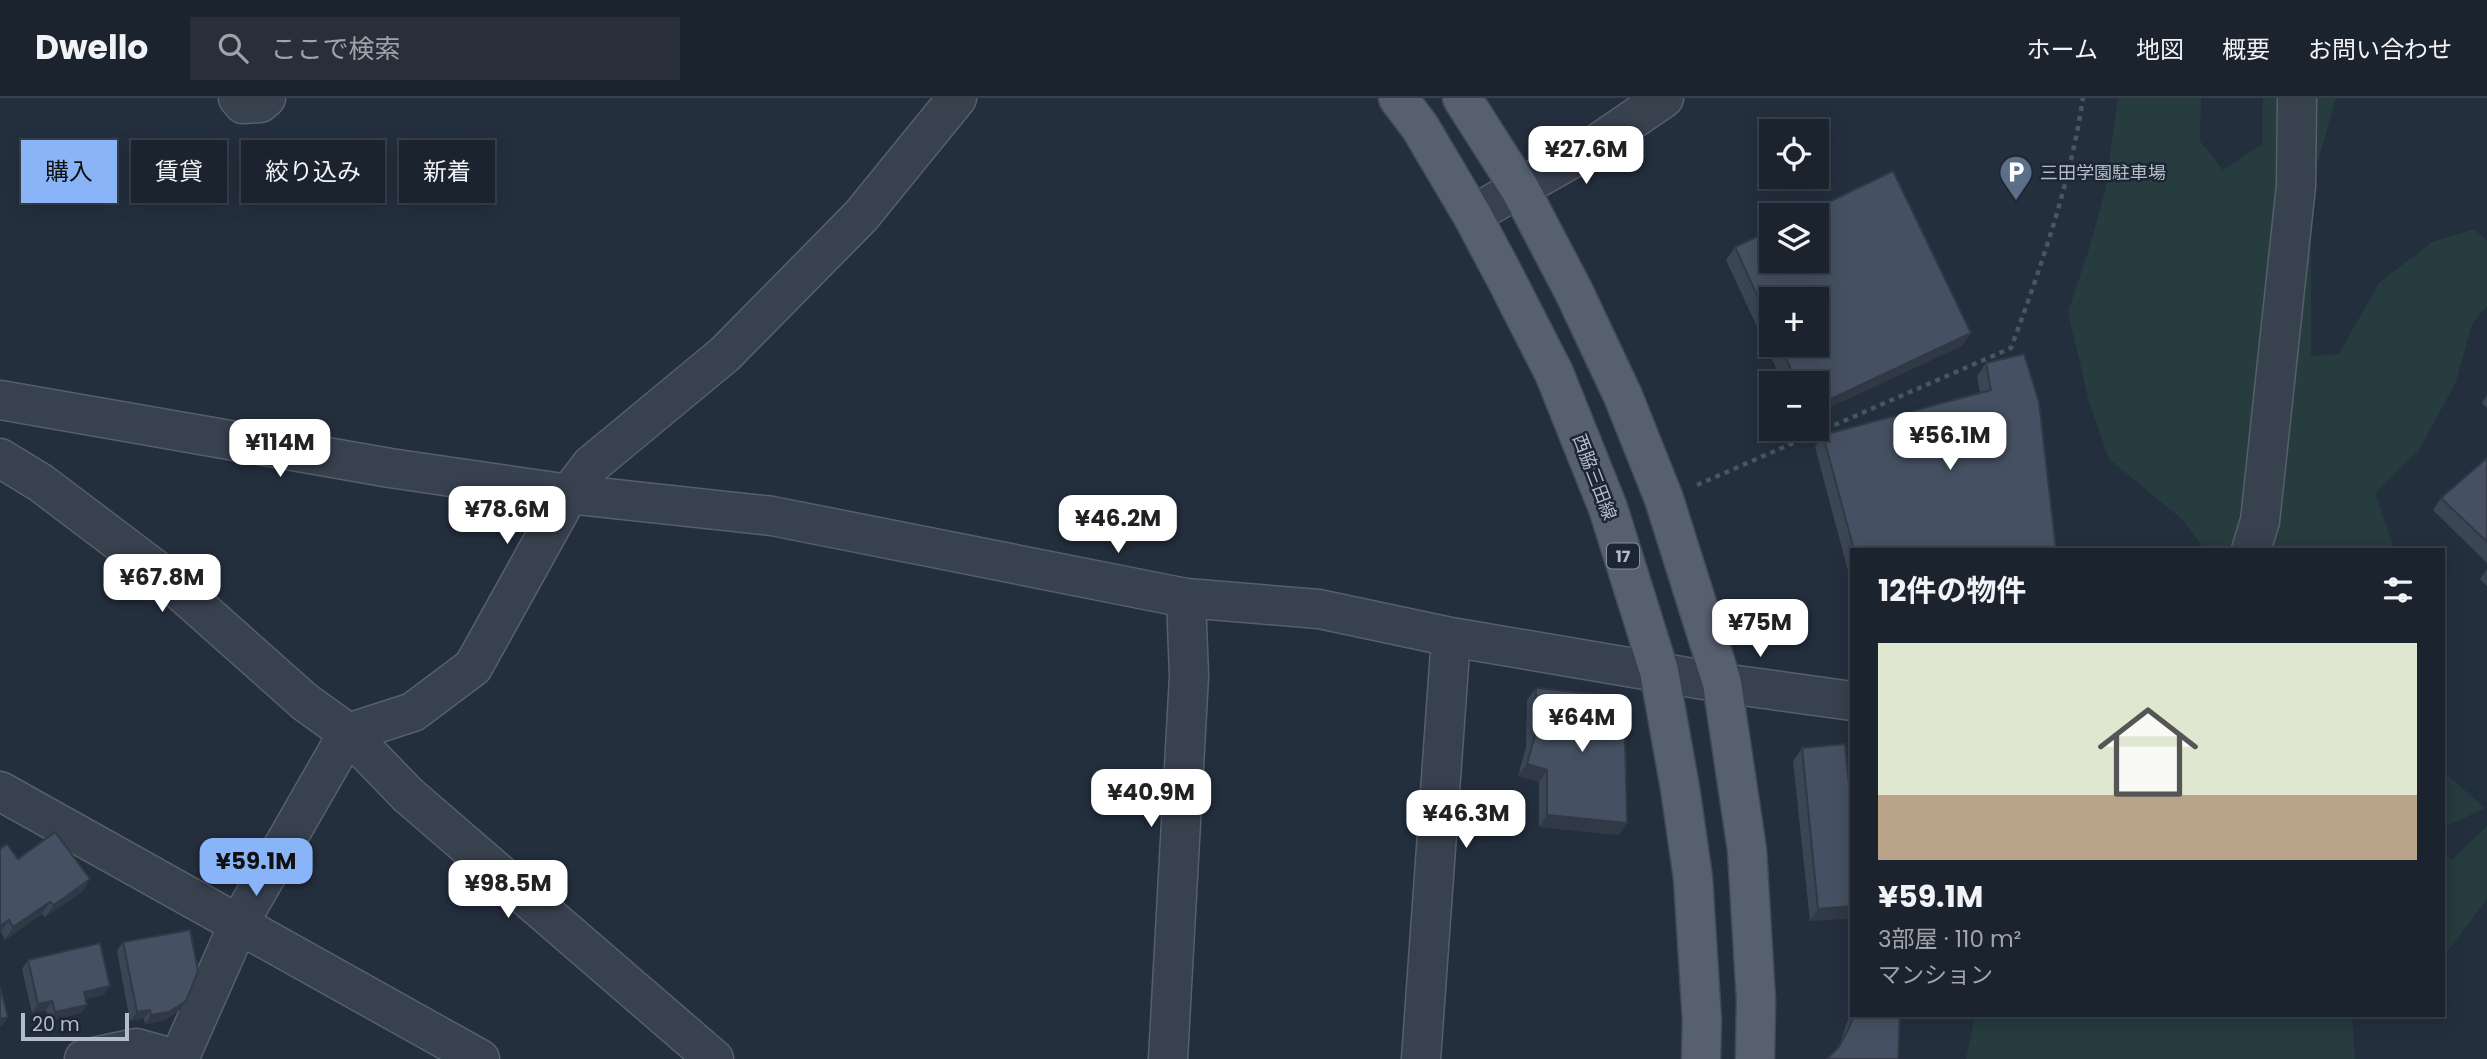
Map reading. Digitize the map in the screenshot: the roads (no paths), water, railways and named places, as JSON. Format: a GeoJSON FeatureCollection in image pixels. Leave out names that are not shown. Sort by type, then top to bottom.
{"type":"FeatureCollection","features":[{"type":"Feature","properties":{"kind":"main road","name":"西脇三田線"},"geometry":{"type":"LineString","coordinates":[[1398,98],[1420,127],[1472,215],[1554,373],[1608,508],[1660,671],[1693,878],[1702,1021],[1701,1059]]}},
{"type":"Feature","properties":{"kind":"main road"},"geometry":{"type":"LineString","coordinates":[[1462,98],[1520,189],[1573,290],[1623,396],[1664,499],[1722,683],[1746,849],[1756,1000],[1755,1059]]}},
{"type":"Feature","properties":{"kind":"street"},"geometry":{"type":"LineString","coordinates":[[238,98],[243,104],[260,103],[266,98]]}},
{"type":"Feature","properties":{"kind":"street"},"geometry":{"type":"LineString","coordinates":[[84,1059],[136,1048],[177,1059],[239,923],[348,733],[413,712],[473,667],[569,494],[591,465],[725,354],[851,226],[957,98]]}},
{"type":"Feature","properties":{"kind":"street"},"geometry":{"type":"LineString","coordinates":[[1472,215],[1591,148],[1664,98]]}},
{"type":"Feature","properties":{"kind":"street"},"geometry":{"type":"LineString","coordinates":[[2252,548],[2260,521],[2296,187],[2297,98]]}},
{"type":"Feature","properties":{"kind":"street"},"geometry":{"type":"LineString","coordinates":[[0,400],[390,468],[569,494],[772,516],[1186,598],[1319,610],[1451,637],[1722,683],[1850,701]]}},
{"type":"Feature","properties":{"kind":"street"},"geometry":{"type":"LineString","coordinates":[[0,458],[41,483],[160,573],[295,693],[348,733],[408,794],[714,1059]]}},
{"type":"Feature","properties":{"kind":"street"},"geometry":{"type":"LineString","coordinates":[[1168,1059],[1189,676],[1186,598]]}},
{"type":"Feature","properties":{"kind":"street"},"geometry":{"type":"LineString","coordinates":[[1421,1059],[1451,637]]}},
{"type":"Feature","properties":{"kind":"street"},"geometry":{"type":"LineString","coordinates":[[7,804],[239,923],[480,1059]]}},
{"type":"Feature","properties":{"kind":"place","name":"三田学園駐車場"},"geometry":{"type":"Point","coordinates":[2016,202]}}]}
